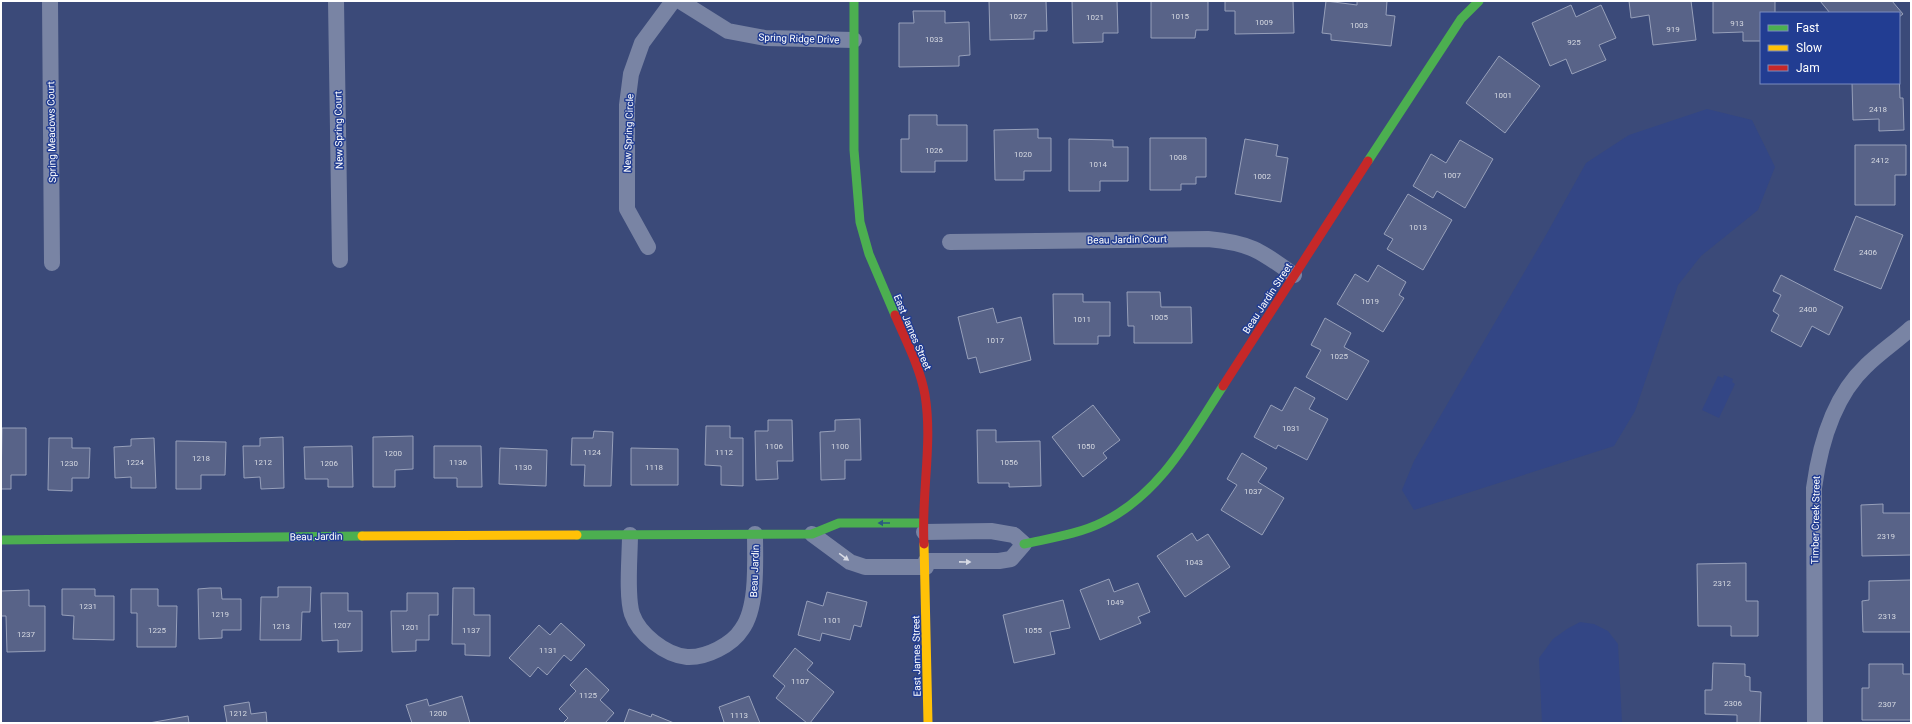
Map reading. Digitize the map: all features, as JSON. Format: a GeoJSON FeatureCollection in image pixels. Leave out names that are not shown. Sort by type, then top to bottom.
{"type":"FeatureCollection","features":[{"type":"Feature","properties":{"kind":"street","name":"Spring Meadows Court"},"geometry":{"type":"LineString","coordinates":[[50,1],[52,262]]}},
{"type":"Feature","properties":{"kind":"street","name":"New Spring Court"},"geometry":{"type":"LineString","coordinates":[[336,1],[340,260]]}},
{"type":"Feature","properties":{"kind":"street","name":"New Spring Circle"},"geometry":{"type":"LineString","coordinates":[[648,247],[627,209],[627,105],[631,74],[642,43],[673,1]]}},
{"type":"Feature","properties":{"kind":"street","name":"Spring Ridge Drive"},"geometry":{"type":"LineString","coordinates":[[680,1],[728,31],[765,38],[854,40]]}},
{"type":"Feature","properties":{"kind":"street","name":"East James Street"},"geometry":{"type":"LineString","coordinates":[[854,1],[855,165],[860,222],[869,254],[919,370],[925,395],[928,424],[924,527],[926,564],[928,723]]}},
{"type":"Feature","properties":{"kind":"street","name":"Beau Jardin Street"},"geometry":{"type":"LineString","coordinates":[[1024,544],[1064,537],[1098,525],[1130,508],[1154,486],[1174,462],[1432,61],[1461,19],[1479,1]]}},
{"type":"Feature","properties":{"kind":"street","name":"Beau Jardin Court"},"geometry":{"type":"LineString","coordinates":[[950,242],[1208,239],[1232,241],[1259,250],[1294,275]]}},
{"type":"Feature","properties":{"kind":"street","name":"Timber Creek Street"},"geometry":{"type":"LineString","coordinates":[[1815,723],[1814,488],[1817,463],[1824,436],[1847,389],[1865,367],[1911,328]]}},
{"type":"Feature","properties":{"kind":"street","name":"Beau Jardin"},"geometry":{"type":"LineString","coordinates":[[1,540],[334,536],[812,534],[839,523],[991,531],[1014,535],[1024,544]]}},
{"type":"Feature","properties":{"kind":"street","name":"Beau Jardin"},"geometry":{"type":"LineString","coordinates":[[630,535],[630,588],[632,614],[645,635],[668,651],[687,657],[706,655],[724,646],[743,629],[753,602],[755,534]]}},
{"type":"Feature","properties":{"kind":"street"},"geometry":{"type":"LineString","coordinates":[[812,534],[850,562],[865,567],[999,561],[1011,558],[1024,544]]}},
{"type":"Feature","properties":{"kind":"water"},"geometry":{"type":"Polygon","coordinates":[[[1707,109],[1752,120],[1775,167],[1758,210],[1701,256],[1678,285],[1635,411],[1614,446],[1414,510],[1402,490],[1414,461],[1546,235],[1586,163],[1629,135],[1707,109]]]}},
{"type":"Feature","properties":{"kind":"water"},"geometry":{"type":"Polygon","coordinates":[[[1724,375],[1733,379],[1732,382],[1735,384],[1719,418],[1702,410],[1718,376],[1723,378],[1724,375]]]}},
{"type":"Feature","properties":{"kind":"water"},"geometry":{"type":"Polygon","coordinates":[[[1580,622],[1594,624],[1608,631],[1618,644],[1622,723],[1542,723],[1539,658],[1553,639],[1580,622]]]}},
{"type":"Feature","properties":{"kind":"building"},"geometry":{"type":"Polygon","coordinates":[[[989,1],[1046,1],[1047,31],[1034,31],[1034,39],[990,40],[989,1]]]}},
{"type":"Feature","properties":{"kind":"building"},"geometry":{"type":"Polygon","coordinates":[[[1072,1],[1117,1],[1118,33],[1103,33],[1103,42],[1073,43],[1072,1]]]}},
{"type":"Feature","properties":{"kind":"building"},"geometry":{"type":"Polygon","coordinates":[[[1151,1],[1208,1],[1208,30],[1196,30],[1195,38],[1151,38],[1151,1]]]}},
{"type":"Feature","properties":{"kind":"building"},"geometry":{"type":"Polygon","coordinates":[[[1225,1],[1293,1],[1294,33],[1235,34],[1235,11],[1225,11],[1225,1]]]}},
{"type":"Feature","properties":{"kind":"building"},"geometry":{"type":"Polygon","coordinates":[[[1326,1],[1357,5],[1357,1],[1387,1],[1386,15],[1395,16],[1391,46],[1331,40],[1331,34],[1322,33],[1326,1]]]}},
{"type":"Feature","properties":{"kind":"building"},"geometry":{"type":"Polygon","coordinates":[[[1629,1],[1691,1],[1696,40],[1653,45],[1649,15],[1631,18],[1629,1]]]}},
{"type":"Feature","properties":{"kind":"building"},"geometry":{"type":"Polygon","coordinates":[[[1713,1],[1775,1],[1775,12],[1760,12],[1760,41],[1743,41],[1743,32],[1713,33],[1713,1]]]}},
{"type":"Feature","properties":{"kind":"building"},"geometry":{"type":"Polygon","coordinates":[[[1820,1],[1892,1],[1903,14],[1900,16],[1900,12],[1829,12],[1820,1]]]}},
{"type":"Feature","properties":{"kind":"building"},"geometry":{"type":"Polygon","coordinates":[[[1571,5],[1576,17],[1601,5],[1616,38],[1599,45],[1606,60],[1572,74],[1566,59],[1550,66],[1532,23],[1571,5]]]}},
{"type":"Feature","properties":{"kind":"building"},"geometry":{"type":"Polygon","coordinates":[[[913,11],[945,11],[945,23],[969,22],[970,55],[959,56],[959,66],[899,67],[899,23],[914,23],[913,11]]]}},
{"type":"Feature","properties":{"kind":"building"},"geometry":{"type":"Polygon","coordinates":[[[1499,56],[1540,86],[1505,133],[1466,103],[1499,56]]]}},
{"type":"Feature","properties":{"kind":"building"},"geometry":{"type":"Polygon","coordinates":[[[1852,84],[1900,84],[1900,98],[1903,98],[1904,130],[1879,131],[1879,119],[1853,120],[1852,84]]]}},
{"type":"Feature","properties":{"kind":"building"},"geometry":{"type":"Polygon","coordinates":[[[909,115],[937,115],[937,125],[967,125],[967,161],[935,161],[935,172],[901,172],[901,139],[909,139],[909,115]]]}},
{"type":"Feature","properties":{"kind":"building"},"geometry":{"type":"Polygon","coordinates":[[[1038,129],[1038,138],[1051,138],[1051,171],[1024,171],[1024,180],[995,180],[994,130],[1038,129]]]}},
{"type":"Feature","properties":{"kind":"building"},"geometry":{"type":"Polygon","coordinates":[[[1150,138],[1206,138],[1206,177],[1196,177],[1196,184],[1181,184],[1181,190],[1150,190],[1150,138]]]}},
{"type":"Feature","properties":{"kind":"building"},"geometry":{"type":"Polygon","coordinates":[[[1069,139],[1113,140],[1113,147],[1128,147],[1128,181],[1100,181],[1100,191],[1069,191],[1069,139]]]}},
{"type":"Feature","properties":{"kind":"building"},"geometry":{"type":"Polygon","coordinates":[[[1245,139],[1278,145],[1276,156],[1288,158],[1281,202],[1235,194],[1245,139]]]}},
{"type":"Feature","properties":{"kind":"building"},"geometry":{"type":"Polygon","coordinates":[[[1460,140],[1493,159],[1465,208],[1437,191],[1433,198],[1413,186],[1431,154],[1446,163],[1460,140]]]}},
{"type":"Feature","properties":{"kind":"building"},"geometry":{"type":"Polygon","coordinates":[[[1855,145],[1906,145],[1906,175],[1895,175],[1895,205],[1855,205],[1855,145]]]}},
{"type":"Feature","properties":{"kind":"building"},"geometry":{"type":"Polygon","coordinates":[[[1408,194],[1452,220],[1423,270],[1387,249],[1393,239],[1384,234],[1408,194]]]}},
{"type":"Feature","properties":{"kind":"building"},"geometry":{"type":"Polygon","coordinates":[[[1856,216],[1903,235],[1881,289],[1834,270],[1856,216]]]}},
{"type":"Feature","properties":{"kind":"building"},"geometry":{"type":"Polygon","coordinates":[[[1378,265],[1406,282],[1399,295],[1404,298],[1383,332],[1337,304],[1355,274],[1368,282],[1378,265]]]}},
{"type":"Feature","properties":{"kind":"building"},"geometry":{"type":"Polygon","coordinates":[[[1781,275],[1843,307],[1829,335],[1812,326],[1801,347],[1771,331],[1779,315],[1773,311],[1781,295],[1773,291],[1781,275]]]}},
{"type":"Feature","properties":{"kind":"building"},"geometry":{"type":"Polygon","coordinates":[[[1127,292],[1160,292],[1161,307],[1191,307],[1192,343],[1134,343],[1134,326],[1128,326],[1127,292]]]}},
{"type":"Feature","properties":{"kind":"building"},"geometry":{"type":"Polygon","coordinates":[[[1053,294],[1083,294],[1083,302],[1110,302],[1110,336],[1098,336],[1098,344],[1054,344],[1053,294]]]}},
{"type":"Feature","properties":{"kind":"building"},"geometry":{"type":"Polygon","coordinates":[[[993,308],[997,323],[1021,317],[1031,360],[980,373],[976,357],[968,359],[958,317],[993,308]]]}},
{"type":"Feature","properties":{"kind":"building"},"geometry":{"type":"Polygon","coordinates":[[[1325,318],[1351,333],[1344,347],[1369,361],[1347,400],[1306,377],[1321,350],[1311,345],[1325,318]]]}},
{"type":"Feature","properties":{"kind":"building"},"geometry":{"type":"Polygon","coordinates":[[[1295,387],[1315,398],[1309,409],[1328,419],[1307,460],[1278,445],[1276,449],[1254,437],[1271,405],[1282,411],[1295,387]]]}},
{"type":"Feature","properties":{"kind":"building"},"geometry":{"type":"Polygon","coordinates":[[[1093,405],[1120,440],[1103,453],[1107,458],[1083,477],[1052,437],[1093,405]]]}},
{"type":"Feature","properties":{"kind":"building"},"geometry":{"type":"Polygon","coordinates":[[[860,419],[861,460],[845,460],[845,479],[821,480],[820,432],[835,431],[835,420],[860,419]]]}},
{"type":"Feature","properties":{"kind":"building"},"geometry":{"type":"Polygon","coordinates":[[[768,420],[792,420],[793,461],[777,461],[778,479],[756,480],[755,431],[768,431],[768,420]]]}},
{"type":"Feature","properties":{"kind":"building"},"geometry":{"type":"Polygon","coordinates":[[[706,426],[730,426],[730,438],[743,438],[743,486],[721,485],[721,466],[705,465],[706,426]]]}},
{"type":"Feature","properties":{"kind":"building"},"geometry":{"type":"Polygon","coordinates":[[[2,428],[26,428],[26,475],[11,475],[11,489],[1,489],[2,428]]]}},
{"type":"Feature","properties":{"kind":"building"},"geometry":{"type":"Polygon","coordinates":[[[977,430],[996,430],[996,442],[1040,441],[1041,486],[1009,487],[1009,483],[978,483],[977,430]]]}},
{"type":"Feature","properties":{"kind":"building"},"geometry":{"type":"Polygon","coordinates":[[[594,431],[613,432],[611,486],[584,486],[585,465],[571,465],[572,438],[593,438],[594,431]]]}},
{"type":"Feature","properties":{"kind":"building"},"geometry":{"type":"Polygon","coordinates":[[[413,436],[413,469],[395,470],[395,487],[373,487],[373,437],[413,436]]]}},
{"type":"Feature","properties":{"kind":"building"},"geometry":{"type":"Polygon","coordinates":[[[283,437],[284,488],[261,489],[260,477],[244,478],[243,446],[260,446],[260,438],[283,437]]]}},
{"type":"Feature","properties":{"kind":"building"},"geometry":{"type":"Polygon","coordinates":[[[49,438],[72,438],[72,448],[90,448],[89,478],[72,478],[72,491],[48,490],[49,438]]]}},
{"type":"Feature","properties":{"kind":"building"},"geometry":{"type":"Polygon","coordinates":[[[154,438],[156,488],[131,488],[131,477],[115,478],[114,447],[131,446],[131,439],[154,438]]]}},
{"type":"Feature","properties":{"kind":"building"},"geometry":{"type":"Polygon","coordinates":[[[176,441],[226,442],[225,475],[201,475],[201,489],[176,489],[176,441]]]}},
{"type":"Feature","properties":{"kind":"building"},"geometry":{"type":"Polygon","coordinates":[[[352,446],[353,487],[328,487],[328,479],[305,479],[304,447],[352,446]]]}},
{"type":"Feature","properties":{"kind":"building"},"geometry":{"type":"Polygon","coordinates":[[[434,446],[481,446],[482,487],[457,487],[457,478],[434,478],[434,446]]]}},
{"type":"Feature","properties":{"kind":"building"},"geometry":{"type":"Polygon","coordinates":[[[500,448],[547,450],[546,486],[499,484],[500,448]]]}},
{"type":"Feature","properties":{"kind":"building"},"geometry":{"type":"Polygon","coordinates":[[[631,448],[678,449],[678,485],[631,485],[631,448]]]}},
{"type":"Feature","properties":{"kind":"building"},"geometry":{"type":"Polygon","coordinates":[[[1242,453],[1267,468],[1258,482],[1284,498],[1262,535],[1221,510],[1237,485],[1227,479],[1242,453]]]}},
{"type":"Feature","properties":{"kind":"building"},"geometry":{"type":"Polygon","coordinates":[[[1883,504],[1883,513],[1911,513],[1911,555],[1862,556],[1861,505],[1883,504]]]}},
{"type":"Feature","properties":{"kind":"building"},"geometry":{"type":"Polygon","coordinates":[[[1192,533],[1197,541],[1208,534],[1230,567],[1185,597],[1157,556],[1192,533]]]}},
{"type":"Feature","properties":{"kind":"building"},"geometry":{"type":"Polygon","coordinates":[[[1746,563],[1746,601],[1758,601],[1758,636],[1731,636],[1731,626],[1698,626],[1697,564],[1746,563]]]}},
{"type":"Feature","properties":{"kind":"building"},"geometry":{"type":"Polygon","coordinates":[[[1109,579],[1114,592],[1138,583],[1150,612],[1138,617],[1141,623],[1100,640],[1080,590],[1109,579]]]}},
{"type":"Feature","properties":{"kind":"building"},"geometry":{"type":"Polygon","coordinates":[[[1911,580],[1911,632],[1863,632],[1862,601],[1869,600],[1869,581],[1911,580]]]}},
{"type":"Feature","properties":{"kind":"building"},"geometry":{"type":"Polygon","coordinates":[[[278,587],[311,587],[310,612],[302,612],[301,640],[260,640],[261,597],[278,597],[278,587]]]}},
{"type":"Feature","properties":{"kind":"building"},"geometry":{"type":"Polygon","coordinates":[[[221,588],[222,599],[241,599],[241,630],[222,630],[222,638],[199,639],[198,589],[221,588]]]}},
{"type":"Feature","properties":{"kind":"building"},"geometry":{"type":"Polygon","coordinates":[[[453,588],[474,588],[474,615],[490,615],[490,656],[465,655],[465,644],[452,644],[453,588]]]}},
{"type":"Feature","properties":{"kind":"building"},"geometry":{"type":"Polygon","coordinates":[[[62,589],[95,589],[95,596],[114,596],[114,640],[73,639],[74,616],[62,615],[62,589]]]}},
{"type":"Feature","properties":{"kind":"building"},"geometry":{"type":"Polygon","coordinates":[[[131,589],[158,589],[158,606],[177,606],[176,647],[137,647],[137,613],[131,613],[131,589]]]}},
{"type":"Feature","properties":{"kind":"building"},"geometry":{"type":"Polygon","coordinates":[[[29,590],[29,606],[45,606],[45,651],[7,652],[6,616],[1,616],[1,591],[29,590]]]}},
{"type":"Feature","properties":{"kind":"building"},"geometry":{"type":"Polygon","coordinates":[[[827,592],[867,602],[861,627],[854,625],[850,640],[822,633],[820,641],[798,635],[807,601],[823,606],[827,592]]]}},
{"type":"Feature","properties":{"kind":"building"},"geometry":{"type":"Polygon","coordinates":[[[321,593],[348,593],[348,611],[362,611],[362,651],[338,652],[338,640],[322,641],[321,593]]]}},
{"type":"Feature","properties":{"kind":"building"},"geometry":{"type":"Polygon","coordinates":[[[407,593],[438,593],[438,615],[429,615],[429,640],[416,640],[416,651],[392,652],[391,611],[407,611],[407,593]]]}},
{"type":"Feature","properties":{"kind":"building"},"geometry":{"type":"Polygon","coordinates":[[[1063,600],[1070,628],[1050,632],[1055,654],[1014,663],[1003,615],[1063,600]]]}},
{"type":"Feature","properties":{"kind":"building"},"geometry":{"type":"Polygon","coordinates":[[[561,623],[585,645],[571,661],[564,655],[547,675],[538,667],[530,677],[509,658],[539,625],[550,635],[561,623]]]}},
{"type":"Feature","properties":{"kind":"building"},"geometry":{"type":"Polygon","coordinates":[[[795,648],[813,663],[807,670],[834,692],[810,723],[807,723],[776,698],[785,686],[773,676],[795,648]]]}},
{"type":"Feature","properties":{"kind":"building"},"geometry":{"type":"Polygon","coordinates":[[[1713,663],[1745,664],[1745,676],[1750,677],[1750,691],[1761,692],[1760,723],[1737,723],[1737,715],[1705,714],[1705,690],[1712,690],[1713,663]]]}},
{"type":"Feature","properties":{"kind":"building"},"geometry":{"type":"Polygon","coordinates":[[[1869,664],[1903,664],[1903,674],[1911,674],[1911,720],[1862,720],[1862,688],[1869,688],[1869,664]]]}},
{"type":"Feature","properties":{"kind":"building"},"geometry":{"type":"Polygon","coordinates":[[[586,668],[609,690],[600,700],[614,713],[605,723],[563,723],[568,718],[559,709],[576,691],[570,685],[586,668]]]}},
{"type":"Feature","properties":{"kind":"building"},"geometry":{"type":"Polygon","coordinates":[[[462,696],[470,723],[412,723],[406,705],[427,699],[429,706],[462,696]]]}},
{"type":"Feature","properties":{"kind":"building"},"geometry":{"type":"Polygon","coordinates":[[[749,696],[760,723],[721,723],[724,722],[719,707],[749,696]]]}},
{"type":"Feature","properties":{"kind":"building"},"geometry":{"type":"Polygon","coordinates":[[[249,702],[251,714],[266,712],[267,723],[227,723],[224,706],[249,702]]]}},
{"type":"Feature","properties":{"kind":"building"},"geometry":{"type":"Polygon","coordinates":[[[629,709],[651,717],[652,714],[674,723],[624,723],[629,709]]]}},
{"type":"Feature","properties":{"kind":"building"},"geometry":{"type":"Polygon","coordinates":[[[188,716],[189,723],[149,723],[188,716]]]}},
{"type":"Feature","properties":{"kind":"traffic: fast"},"geometry":{"type":"LineString","coordinates":[[854,1],[854,150],[860,222],[869,254],[895,315]]}},
{"type":"Feature","properties":{"kind":"traffic: fast"},"geometry":{"type":"LineString","coordinates":[[1368,161],[1461,19],[1479,1]]}},
{"type":"Feature","properties":{"kind":"traffic: fast"},"geometry":{"type":"LineString","coordinates":[[1024,544],[1065,535],[1094,526],[1123,510],[1141,496],[1172,463],[1223,386]]}},
{"type":"Feature","properties":{"kind":"traffic: fast"},"geometry":{"type":"LineString","coordinates":[[577,535],[812,534],[839,523],[923,523]]}},
{"type":"Feature","properties":{"kind":"traffic: fast"},"geometry":{"type":"LineString","coordinates":[[1,540],[362,536]]}},
{"type":"Feature","properties":{"kind":"traffic: slow"},"geometry":{"type":"LineString","coordinates":[[362,536],[577,535]]}},
{"type":"Feature","properties":{"kind":"traffic: slow"},"geometry":{"type":"LineString","coordinates":[[924,544],[928,723]]}},
{"type":"Feature","properties":{"kind":"traffic: jam"},"geometry":{"type":"LineString","coordinates":[[1223,386],[1368,161]]}},
{"type":"Feature","properties":{"kind":"traffic: jam"},"geometry":{"type":"LineString","coordinates":[[895,315],[916,364],[925,395],[928,432],[924,507],[924,544]]}}]}
